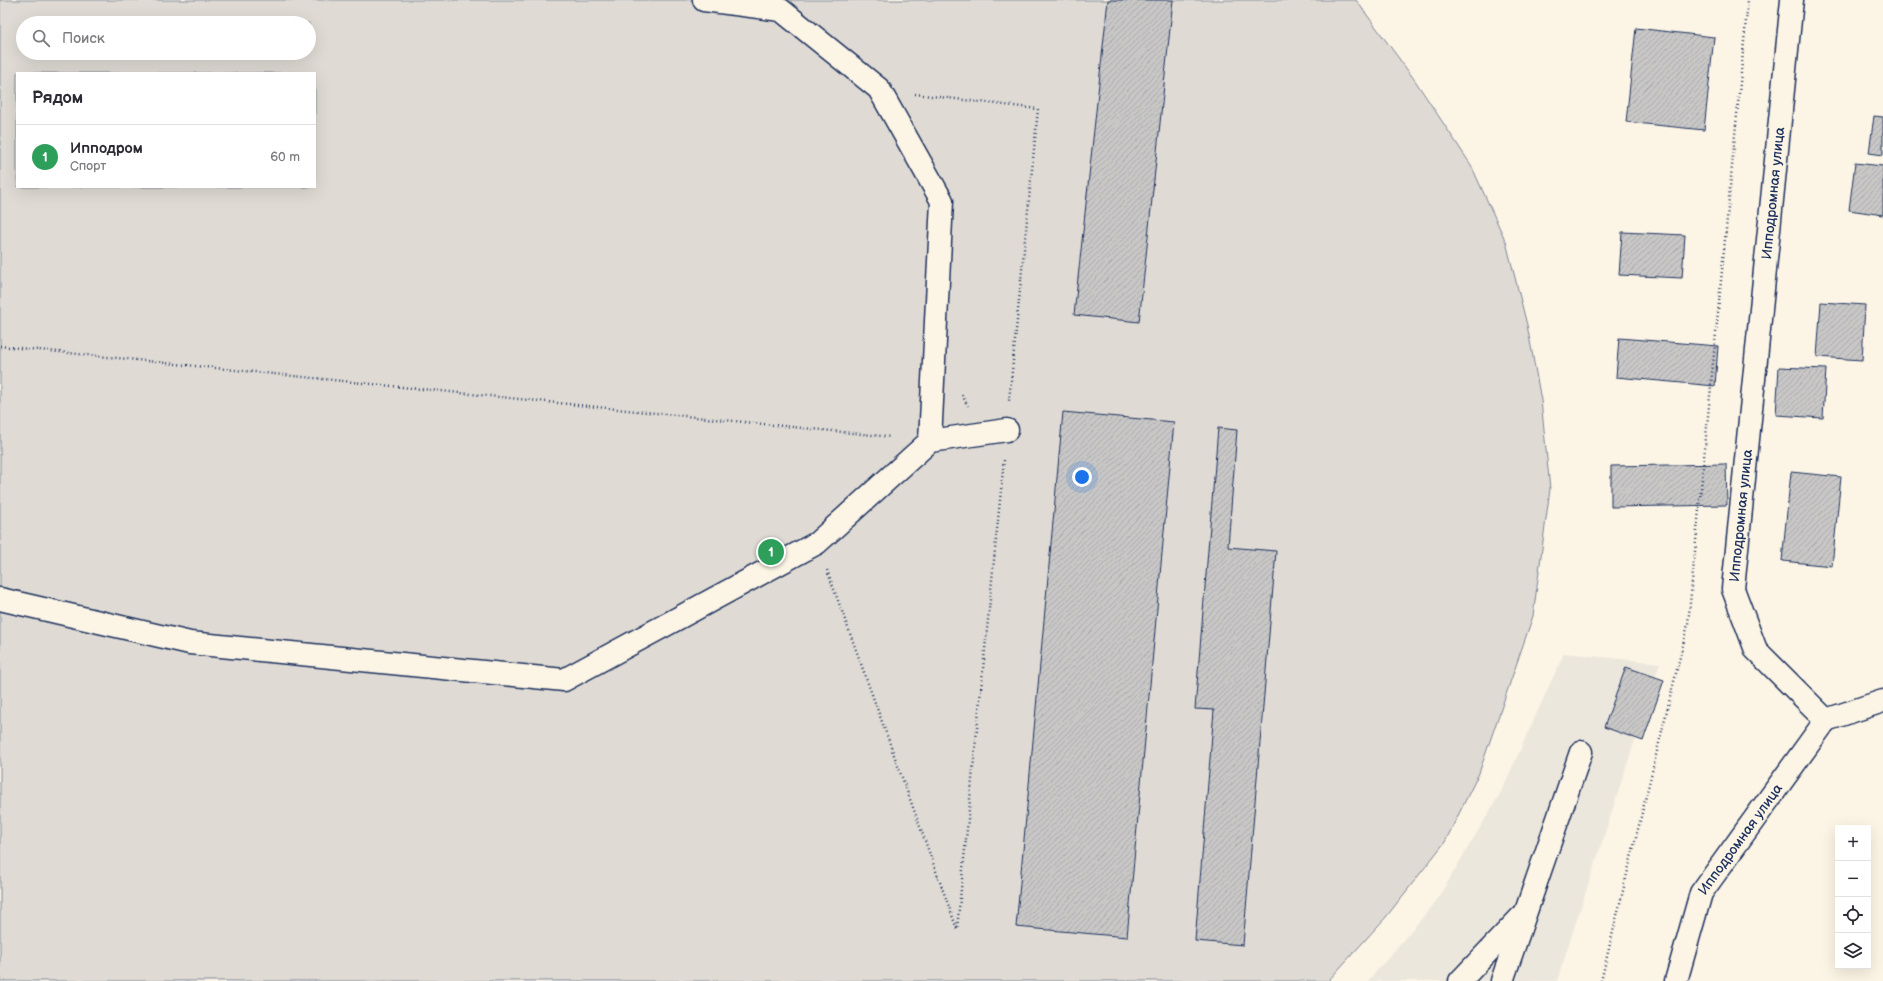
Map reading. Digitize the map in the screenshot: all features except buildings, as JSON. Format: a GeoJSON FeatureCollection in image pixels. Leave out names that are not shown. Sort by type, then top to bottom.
{"type":"FeatureCollection","features":[{"type":"Feature","properties":{"kind":"street"},"geometry":{"type":"LineString","coordinates":[[704,0],[781,10],[878,89],[942,201],[930,441]]}},
{"type":"Feature","properties":{"kind":"street","name":"Ипподромная улица"},"geometry":{"type":"LineString","coordinates":[[1676,981],[1701,893],[1826,720],[1756,650],[1733,589],[1792,0]]}},
{"type":"Feature","properties":{"kind":"street"},"geometry":{"type":"LineString","coordinates":[[0,599],[190,643],[564,680],[817,543],[930,441],[1007,430]]}},
{"type":"Feature","properties":{"kind":"street"},"geometry":{"type":"LineString","coordinates":[[1826,720],[1883,701]]}},
{"type":"Feature","properties":{"kind":"street"},"geometry":{"type":"LineString","coordinates":[[1502,981],[1581,752]]}},
{"type":"Feature","properties":{"kind":"street"},"geometry":{"type":"LineString","coordinates":[[1460,981],[1526,912]]}},
{"type":"Feature","properties":{"kind":"path"},"geometry":{"type":"LineString","coordinates":[[1600,981],[1688,624],[1748,0]]}},
{"type":"Feature","properties":{"kind":"path"},"geometry":{"type":"LineString","coordinates":[[817,543],[957,929],[1038,109],[878,89]]}},
{"type":"Feature","properties":{"kind":"path"},"geometry":{"type":"LineString","coordinates":[[0,346],[930,441]]}},
{"type":"Feature","properties":{"kind":"shaded area"},"geometry":{"type":"Polygon","coordinates":[[[0,0],[1356,0],[1414,79],[1471,165],[1506,242],[1527,325],[1541,400],[1550,489],[1533,616],[1479,773],[1445,842],[1386,917],[1328,981],[0,981],[0,0]]]}},
{"type":"Feature","properties":{"kind":"shaded area"},"geometry":{"type":"Polygon","coordinates":[[[1564,653],[1660,663],[1557,981],[1368,981],[1435,903],[1501,792],[1564,653]]]}},
{"type":"Feature","properties":{"kind":"place","name":"Ипподром"},"geometry":{"type":"Point","coordinates":[771,552]}}]}
